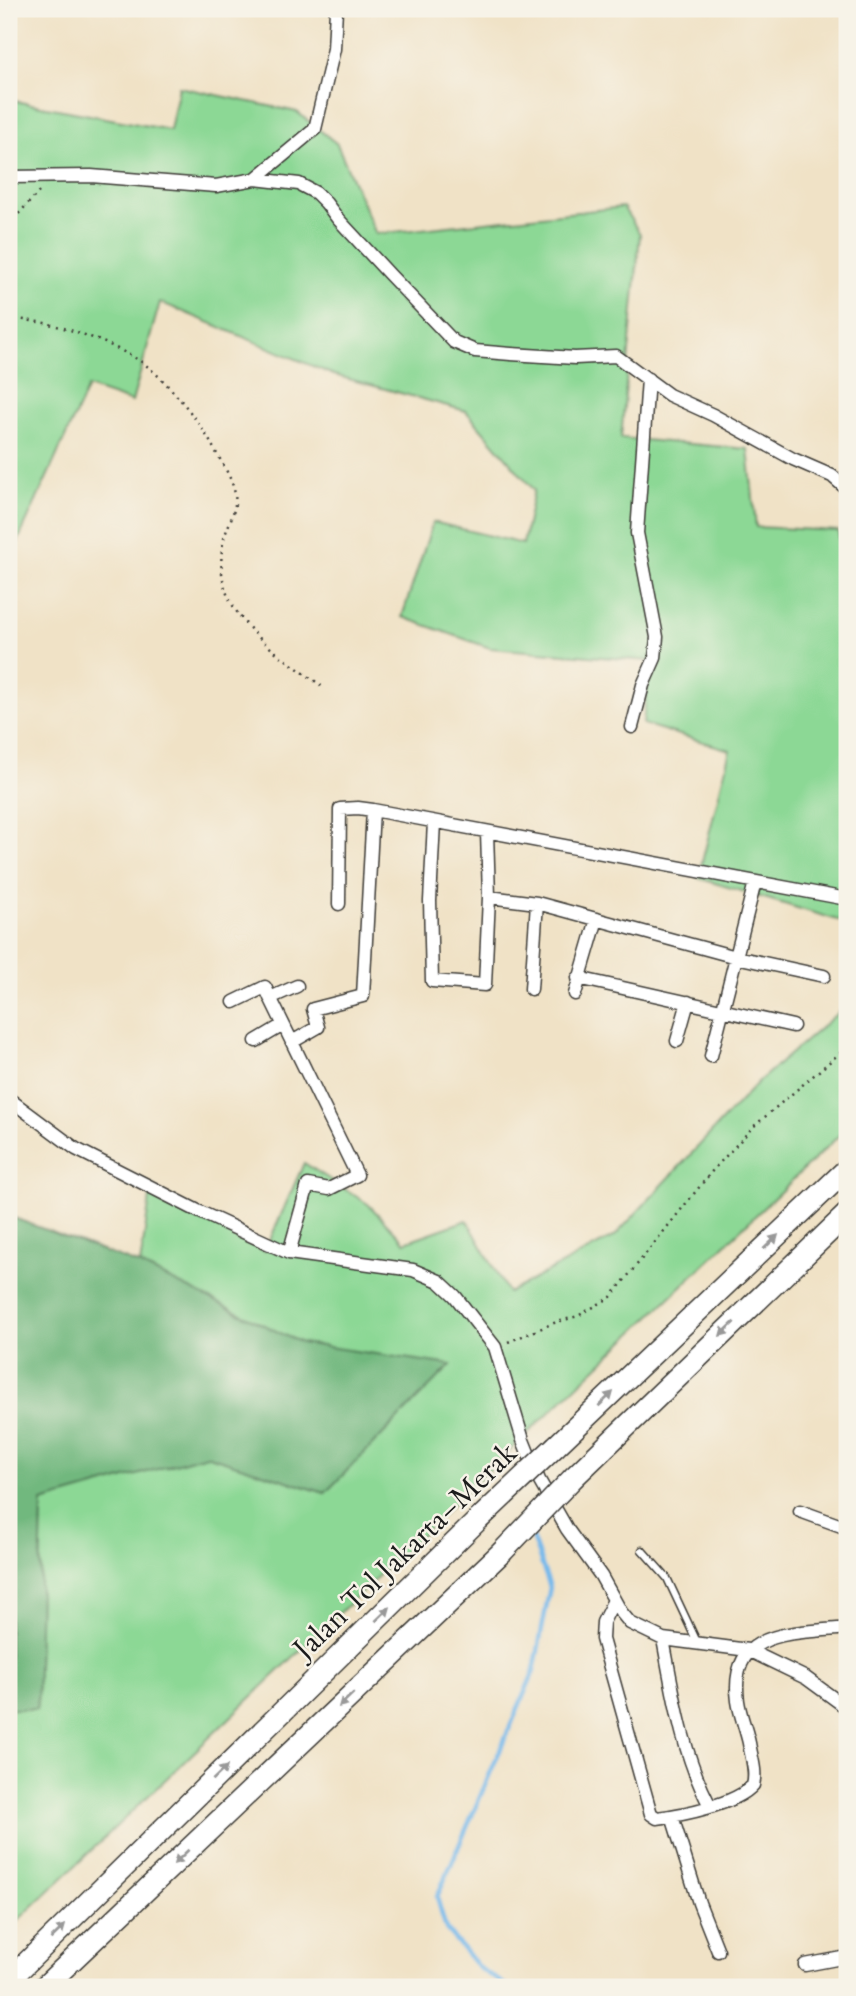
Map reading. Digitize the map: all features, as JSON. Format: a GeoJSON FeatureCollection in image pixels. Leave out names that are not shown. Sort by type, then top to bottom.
{"type":"FeatureCollection","features":[{"type":"Feature","properties":{"kind":"highway","name":"Jalan Tol Jakarta–Merak"},"geometry":{"type":"LineString","coordinates":[[9,1980],[480,1519],[847,1170]]}},
{"type":"Feature","properties":{"kind":"highway","name":"Jalan Tol Jakarta–Merak"},"geometry":{"type":"LineString","coordinates":[[44,1987],[502,1552],[574,1477],[847,1214]]}},
{"type":"Feature","properties":{"kind":"street"},"geometry":{"type":"LineString","coordinates":[[255,179],[315,129],[334,49],[336,9]]}},
{"type":"Feature","properties":{"kind":"street"},"geometry":{"type":"LineString","coordinates":[[9,177],[91,176],[216,186],[255,179],[299,184],[316,193],[454,342],[475,351],[575,358],[616,356],[669,395],[713,415],[793,459],[832,476],[847,489]]}},
{"type":"Feature","properties":{"kind":"street"},"geometry":{"type":"LineString","coordinates":[[632,727],[643,685],[655,658],[657,637],[637,533],[648,379]]}},
{"type":"Feature","properties":{"kind":"street"},"geometry":{"type":"LineString","coordinates":[[340,904],[340,809],[373,810],[847,899]]}},
{"type":"Feature","properties":{"kind":"street"},"geometry":{"type":"LineString","coordinates":[[292,1042],[318,1027],[313,1009],[363,996],[373,810]]}},
{"type":"Feature","properties":{"kind":"street"},"geometry":{"type":"LineString","coordinates":[[434,822],[429,901],[432,981],[485,985],[489,897],[487,832]]}},
{"type":"Feature","properties":{"kind":"street"},"geometry":{"type":"LineString","coordinates":[[711,1056],[755,882]]}},
{"type":"Feature","properties":{"kind":"street"},"geometry":{"type":"LineString","coordinates":[[489,897],[537,903],[736,957],[824,976]]}},
{"type":"Feature","properties":{"kind":"street"},"geometry":{"type":"LineString","coordinates":[[531,989],[537,903]]}},
{"type":"Feature","properties":{"kind":"street"},"geometry":{"type":"LineString","coordinates":[[575,994],[597,919]]}},
{"type":"Feature","properties":{"kind":"street"},"geometry":{"type":"LineString","coordinates":[[578,978],[793,1026]]}},
{"type":"Feature","properties":{"kind":"street"},"geometry":{"type":"LineString","coordinates":[[270,998],[297,986]]}},
{"type":"Feature","properties":{"kind":"street"},"geometry":{"type":"LineString","coordinates":[[234,1002],[265,987],[356,1175],[329,1189],[308,1185],[289,1253]]}},
{"type":"Feature","properties":{"kind":"street"},"geometry":{"type":"LineString","coordinates":[[677,1041],[688,1002]]}},
{"type":"Feature","properties":{"kind":"street"},"geometry":{"type":"LineString","coordinates":[[256,1041],[283,1025]]}},
{"type":"Feature","properties":{"kind":"street"},"geometry":{"type":"LineString","coordinates":[[13,1103],[75,1149],[289,1253],[413,1270],[439,1281],[495,1347],[523,1440],[539,1480],[567,1529],[630,1623],[663,1639],[748,1650],[806,1678],[847,1708]]}},
{"type":"Feature","properties":{"kind":"street"},"geometry":{"type":"LineString","coordinates":[[800,1511],[847,1528]]}},
{"type":"Feature","properties":{"kind":"street"},"geometry":{"type":"LineString","coordinates":[[614,1600],[603,1622],[602,1639],[651,1814],[657,1818],[710,1806],[743,1794],[753,1785],[755,1779],[737,1690],[738,1673],[748,1650],[772,1637],[847,1628]]}},
{"type":"Feature","properties":{"kind":"street"},"geometry":{"type":"LineString","coordinates":[[663,1639],[679,1726],[689,1760],[710,1806]]}},
{"type":"Feature","properties":{"kind":"street"},"geometry":{"type":"LineString","coordinates":[[672,1816],[699,1903],[719,1951]]}},
{"type":"Feature","properties":{"kind":"street"},"geometry":{"type":"LineString","coordinates":[[805,1965],[847,1957]]}},
{"type":"Feature","properties":{"kind":"lane"},"geometry":{"type":"LineString","coordinates":[[9,1118],[13,1103]]}},
{"type":"Feature","properties":{"kind":"lane"},"geometry":{"type":"LineString","coordinates":[[642,1550],[667,1578],[699,1645]]}},
{"type":"Feature","properties":{"kind":"path"},"geometry":{"type":"LineString","coordinates":[[9,224],[53,177]]}},
{"type":"Feature","properties":{"kind":"path"},"geometry":{"type":"LineString","coordinates":[[9,317],[45,323],[136,359],[150,369],[198,421],[230,479],[235,494],[233,517],[226,532],[221,555],[229,600],[260,640],[324,688]]}},
{"type":"Feature","properties":{"kind":"path"},"geometry":{"type":"LineString","coordinates":[[495,1347],[554,1322],[578,1316],[611,1297],[713,1170],[753,1127],[847,1047]]}},
{"type":"Feature","properties":{"kind":"green space"},"geometry":{"type":"Polygon","coordinates":[[[179,87],[297,112],[337,144],[376,234],[623,207],[640,234],[621,438],[748,449],[756,527],[838,531],[847,581],[847,923],[698,878],[730,750],[643,724],[650,661],[490,648],[402,617],[433,522],[523,544],[534,490],[466,411],[334,375],[160,302],[132,402],[88,387],[17,543],[9,542],[9,100],[170,130],[179,87]]]}},
{"type":"Feature","properties":{"kind":"green space"},"geometry":{"type":"Polygon","coordinates":[[[847,1005],[847,1128],[9,1929],[9,1709],[37,1709],[42,1502],[206,1455],[325,1493],[450,1366],[301,1343],[140,1265],[151,1191],[265,1251],[304,1163],[368,1204],[405,1242],[467,1220],[508,1293],[615,1236],[759,1081],[847,1005]]]}},
{"type":"Feature","properties":{"kind":"green space"},"geometry":{"type":"Polygon","coordinates":[[[14,1218],[140,1265],[301,1343],[451,1365],[325,1493],[206,1455],[42,1502],[37,1709],[9,1709],[9,1221],[14,1218]]]}},
{"type":"Feature","properties":{"kind":"waterway"},"geometry":{"type":"LineString","coordinates":[[508,1987],[479,1968],[446,1929],[437,1897],[534,1671],[550,1587],[530,1532]]}}]}
